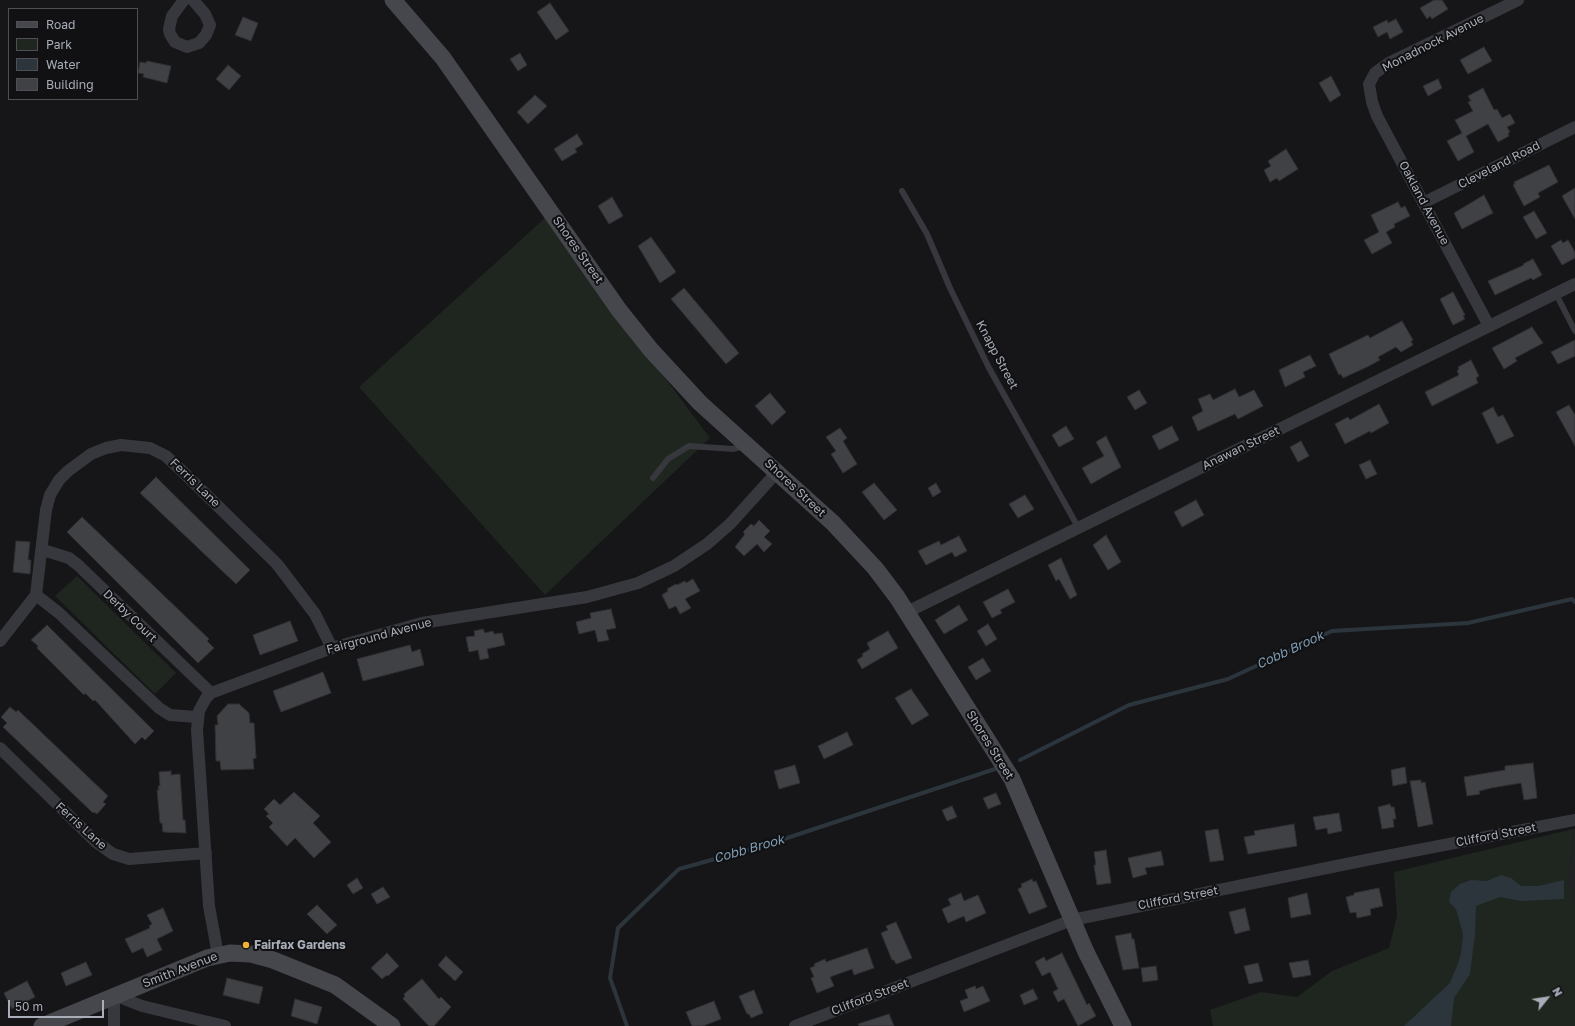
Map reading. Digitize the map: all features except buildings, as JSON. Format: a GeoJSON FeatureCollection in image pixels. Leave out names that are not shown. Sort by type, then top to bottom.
{"type":"FeatureCollection","features":[{"type":"Feature","properties":{"kind":"street"},"geometry":{"type":"LineString","coordinates":[[184,0],[172,16],[169,28],[170,34],[175,42],[187,47],[199,43],[206,35],[210,25],[205,14],[192,0]]}},
{"type":"Feature","properties":{"kind":"street","name":"Shores Street"},"geometry":{"type":"LineString","coordinates":[[393,0],[443,58],[640,337],[700,403],[748,445],[855,546],[879,573],[907,612],[1012,779],[1104,992],[1123,1026]]}},
{"type":"Feature","properties":{"kind":"street","name":"Monadnock Avenue"},"geometry":{"type":"LineString","coordinates":[[1371,78],[1375,73],[1389,63],[1518,0]]}},
{"type":"Feature","properties":{"kind":"street","name":"Oakland Avenue"},"geometry":{"type":"LineString","coordinates":[[1371,78],[1369,84],[1372,102],[1423,203],[1489,326]]}},
{"type":"Feature","properties":{"kind":"street","name":"Cleveland Road"},"geometry":{"type":"LineString","coordinates":[[1423,203],[1575,127]]}},
{"type":"Feature","properties":{"kind":"street","name":"Anawan Street"},"geometry":{"type":"LineString","coordinates":[[907,612],[1575,284]]}},
{"type":"Feature","properties":{"kind":"street","name":"Ferris Lane"},"geometry":{"type":"LineString","coordinates":[[0,641],[36,595],[43,550],[46,510],[50,495],[68,470],[91,454],[106,448],[121,445],[150,448],[166,456],[172,461],[277,564],[315,614],[332,648]]}},
{"type":"Feature","properties":{"kind":"street","name":"Fairground Avenue"},"geometry":{"type":"LineString","coordinates":[[211,693],[332,648],[422,623],[587,597],[638,583],[674,566],[707,544],[730,524],[777,472]]}},
{"type":"Feature","properties":{"kind":"street","name":"Derby Court"},"geometry":{"type":"LineString","coordinates":[[43,550],[69,558],[211,693]]}},
{"type":"Feature","properties":{"kind":"street"},"geometry":{"type":"LineString","coordinates":[[36,595],[59,613],[159,708],[170,715],[197,717]]}},
{"type":"Feature","properties":{"kind":"street"},"geometry":{"type":"LineString","coordinates":[[211,693],[202,704],[197,717],[209,906],[224,954],[251,954],[273,960],[335,985],[392,1026]]}},
{"type":"Feature","properties":{"kind":"street","name":"Ferris Lane"},"geometry":{"type":"LineString","coordinates":[[0,748],[96,842],[113,854],[128,859],[206,853]]}},
{"type":"Feature","properties":{"kind":"street","name":"Clifford Street"},"geometry":{"type":"LineString","coordinates":[[795,1026],[1072,920],[1371,859],[1575,820]]}},
{"type":"Feature","properties":{"kind":"street","name":"Smith Avenue"},"geometry":{"type":"LineString","coordinates":[[42,1026],[114,995],[224,954]]}},
{"type":"Feature","properties":{"kind":"street"},"geometry":{"type":"LineString","coordinates":[[114,1026],[114,995],[142,1006],[225,1026]]}},
{"type":"Feature","properties":{"kind":"lane","name":"Knapp Street"},"geometry":{"type":"LineString","coordinates":[[902,191],[927,234],[950,288],[989,368],[1078,527]]}},
{"type":"Feature","properties":{"kind":"lane"},"geometry":{"type":"LineString","coordinates":[[1556,294],[1575,331]]}},
{"type":"Feature","properties":{"kind":"lane"},"geometry":{"type":"LineString","coordinates":[[653,478],[668,459],[689,446],[733,449],[748,445]]}},
{"type":"Feature","properties":{"kind":"shaded area"},"geometry":{"type":"Polygon","coordinates":[[[1573,829],[1575,829],[1575,944],[1566,919],[1573,829]]]}},
{"type":"Feature","properties":{"kind":"green space"},"geometry":{"type":"Polygon","coordinates":[[[545,218],[710,438],[545,595],[359,387],[545,218]]]}},
{"type":"Feature","properties":{"kind":"green space"},"geometry":{"type":"Polygon","coordinates":[[[77,576],[176,673],[155,694],[55,596],[77,576]]]}},
{"type":"Feature","properties":{"kind":"green space"},"geometry":{"type":"Polygon","coordinates":[[[1573,829],[1569,885],[1575,905],[1575,1026],[1213,1026],[1210,1010],[1261,992],[1297,997],[1332,971],[1389,948],[1397,916],[1394,872],[1573,829]]]}},
{"type":"Feature","properties":{"kind":"water"},"geometry":{"type":"Polygon","coordinates":[[[1501,875],[1511,878],[1521,886],[1538,886],[1564,880],[1564,899],[1521,901],[1500,897],[1476,906],[1475,934],[1470,974],[1454,998],[1451,1026],[1404,1026],[1450,983],[1457,966],[1461,954],[1463,934],[1456,909],[1449,902],[1451,892],[1460,884],[1471,880],[1487,881],[1501,875]]]}},
{"type":"Feature","properties":{"kind":"waterway","name":"Cobb Brook"},"geometry":{"type":"LineString","coordinates":[[1020,760],[1129,705],[1228,679],[1332,631],[1468,623],[1572,599],[1575,602]]}},
{"type":"Feature","properties":{"kind":"waterway","name":"Cobb Brook"},"geometry":{"type":"LineString","coordinates":[[627,1026],[610,978],[618,928],[679,869],[769,844],[995,769]]}},
{"type":"Feature","properties":{"kind":"place","name":"Fairfax Gardens"},"geometry":{"type":"Point","coordinates":[246,945]}}]}
